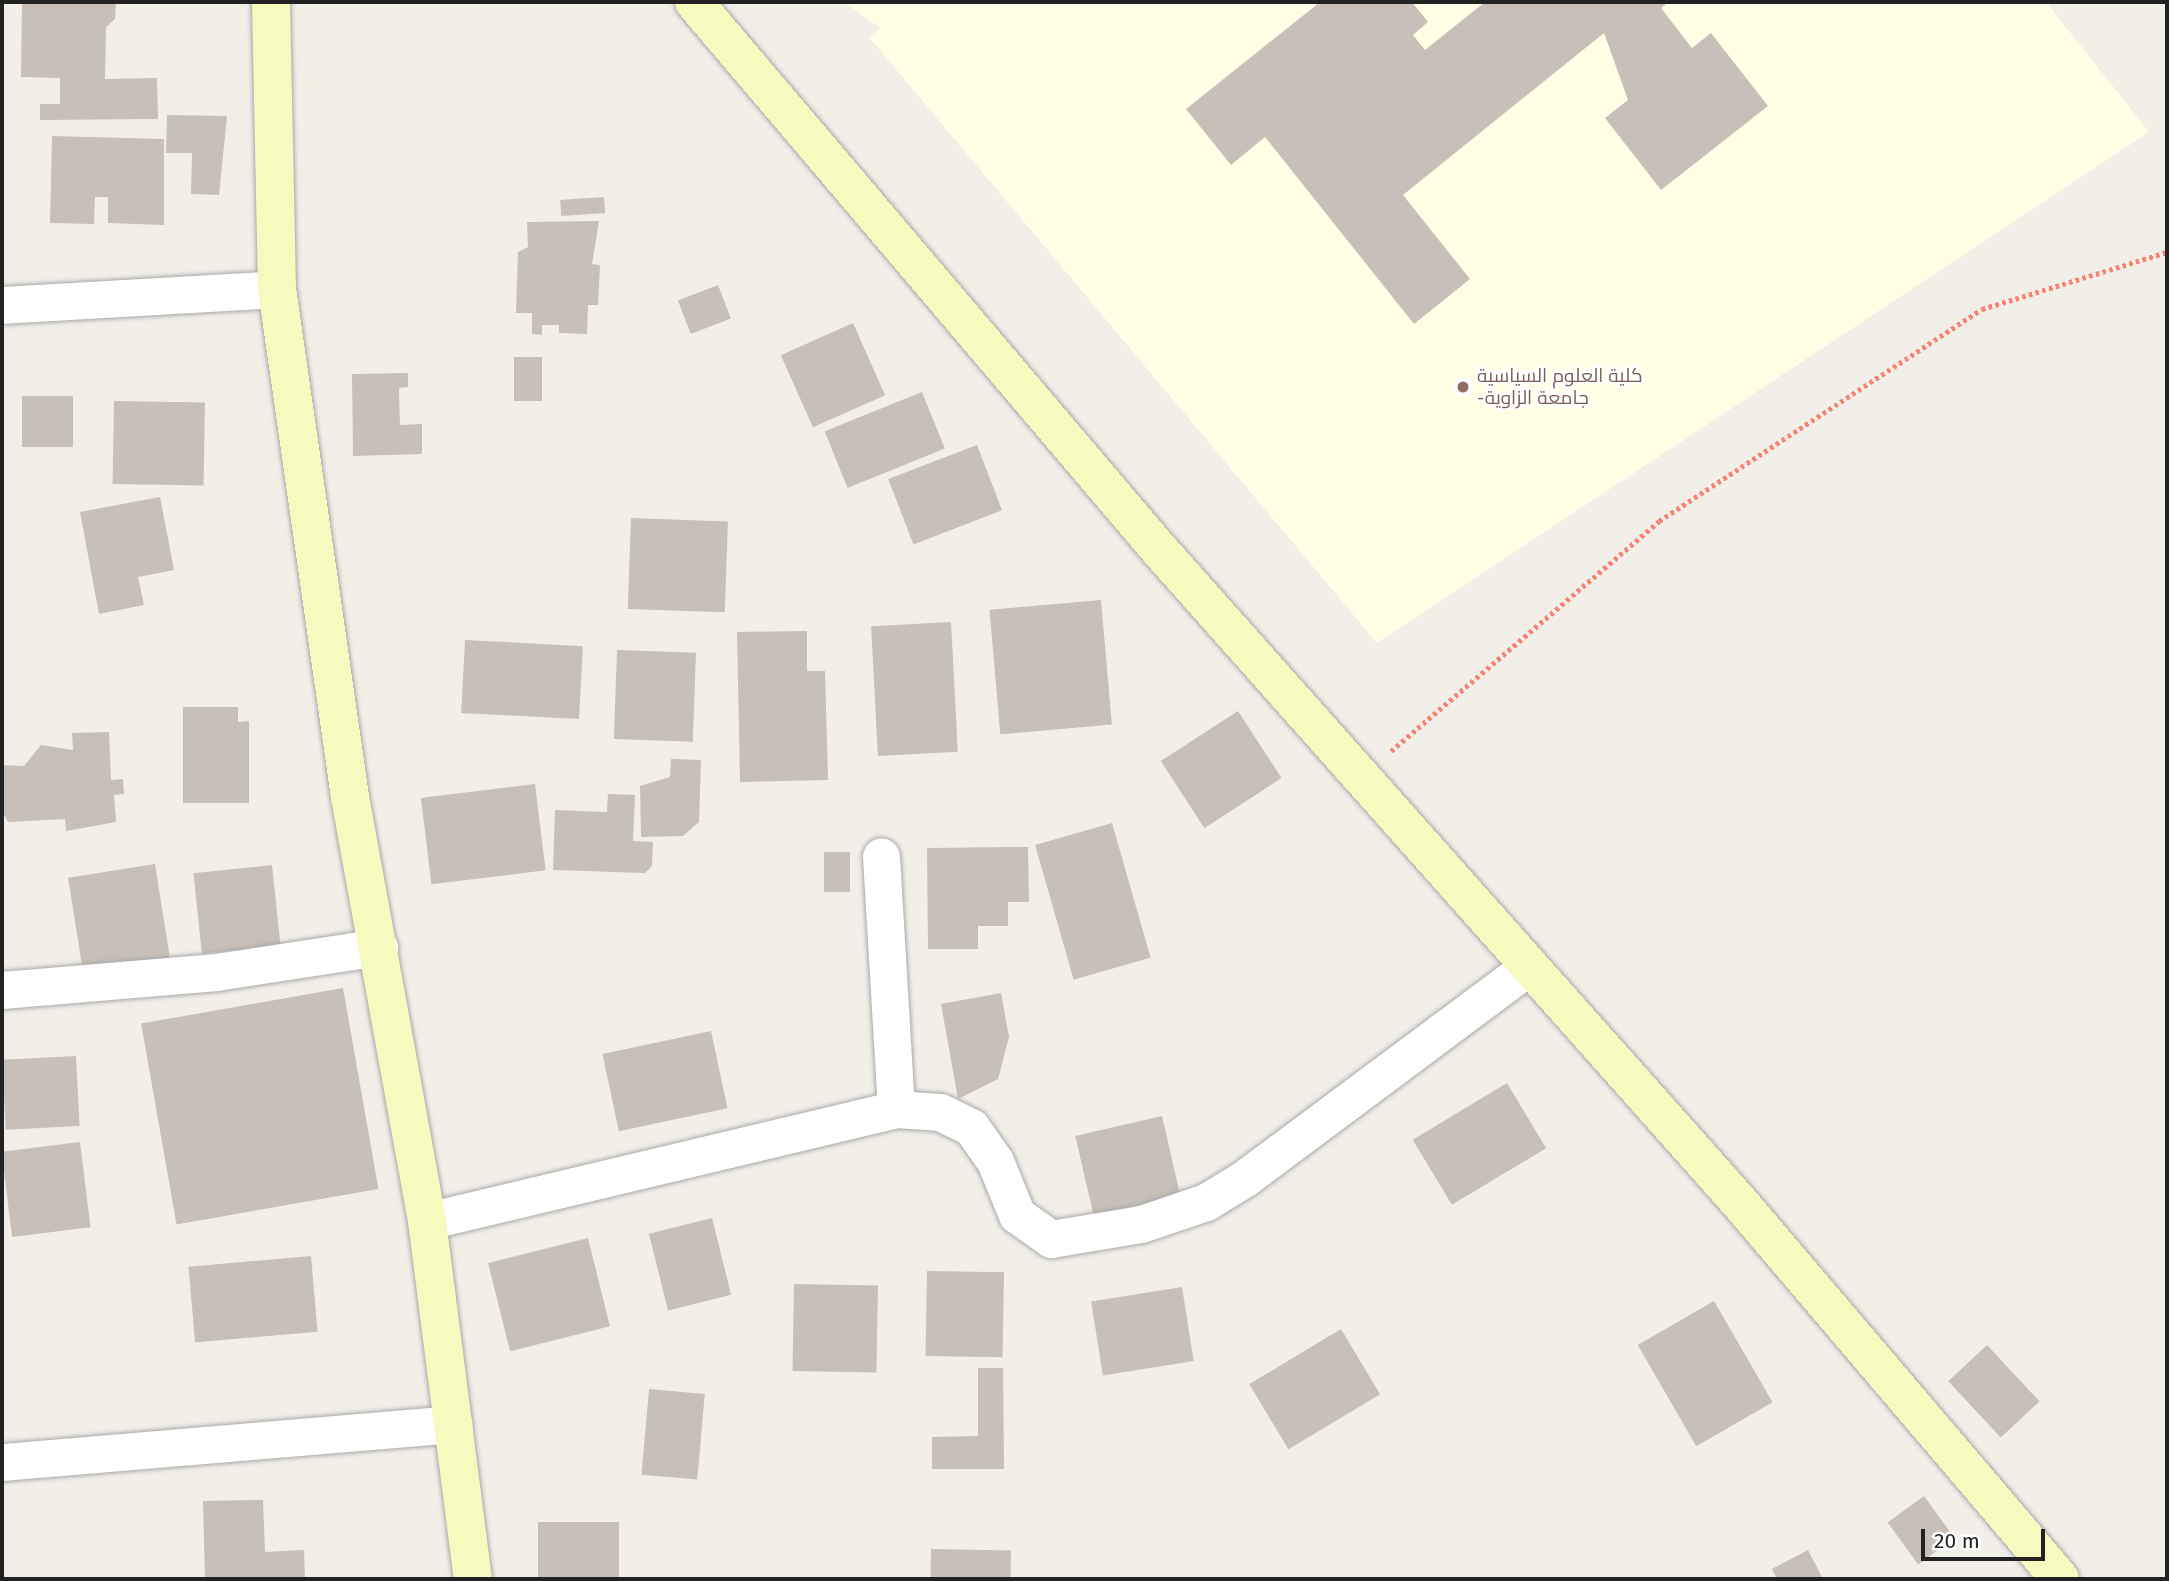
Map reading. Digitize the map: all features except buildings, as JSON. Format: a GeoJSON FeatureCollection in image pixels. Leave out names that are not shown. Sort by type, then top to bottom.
{"type":"FeatureCollection","features":[{"type":"Feature","properties":{"kind":"street"},"geometry":{"type":"LineString","coordinates":[[271,2],[277,289],[317,595],[427,1221],[473,1579]]}},
{"type":"Feature","properties":{"kind":"street"},"geometry":{"type":"LineString","coordinates":[[694,2],[1359,780],[1741,1204],[2060,1579]]}},
{"type":"Feature","properties":{"kind":"street"},"geometry":{"type":"LineString","coordinates":[[2,305],[277,289]]}},
{"type":"Feature","properties":{"kind":"street"},"geometry":{"type":"LineString","coordinates":[[881,856],[897,1109]]}},
{"type":"Feature","properties":{"kind":"street"},"geometry":{"type":"LineString","coordinates":[[2,990],[216,972],[379,947]]}},
{"type":"Feature","properties":{"kind":"street"},"geometry":{"type":"LineString","coordinates":[[427,1221],[897,1109],[940,1112],[971,1128],[995,1161],[1017,1215],[1051,1239],[1142,1224],[1206,1202],[1245,1178],[1528,967]]}},
{"type":"Feature","properties":{"kind":"street"},"geometry":{"type":"LineString","coordinates":[[2,1462],[453,1424]]}},
{"type":"Feature","properties":{"kind":"path"},"geometry":{"type":"LineString","coordinates":[[1359,780],[1659,521],[1982,309],[2167,252]]}},
{"type":"Feature","properties":{"kind":"shaded area","name":"كلية العلوم السياسية -جامعة الزاوية"},"geometry":{"type":"Polygon","coordinates":[[[844,2],[2046,2],[2149,132],[1377,643],[869,37],[880,28],[844,2]]]}},
{"type":"Feature","properties":{"kind":"place","name":"كلية العلوم السياسية -جامعة الزاوية"},"geometry":{"type":"Point","coordinates":[1463,387]}}]}
